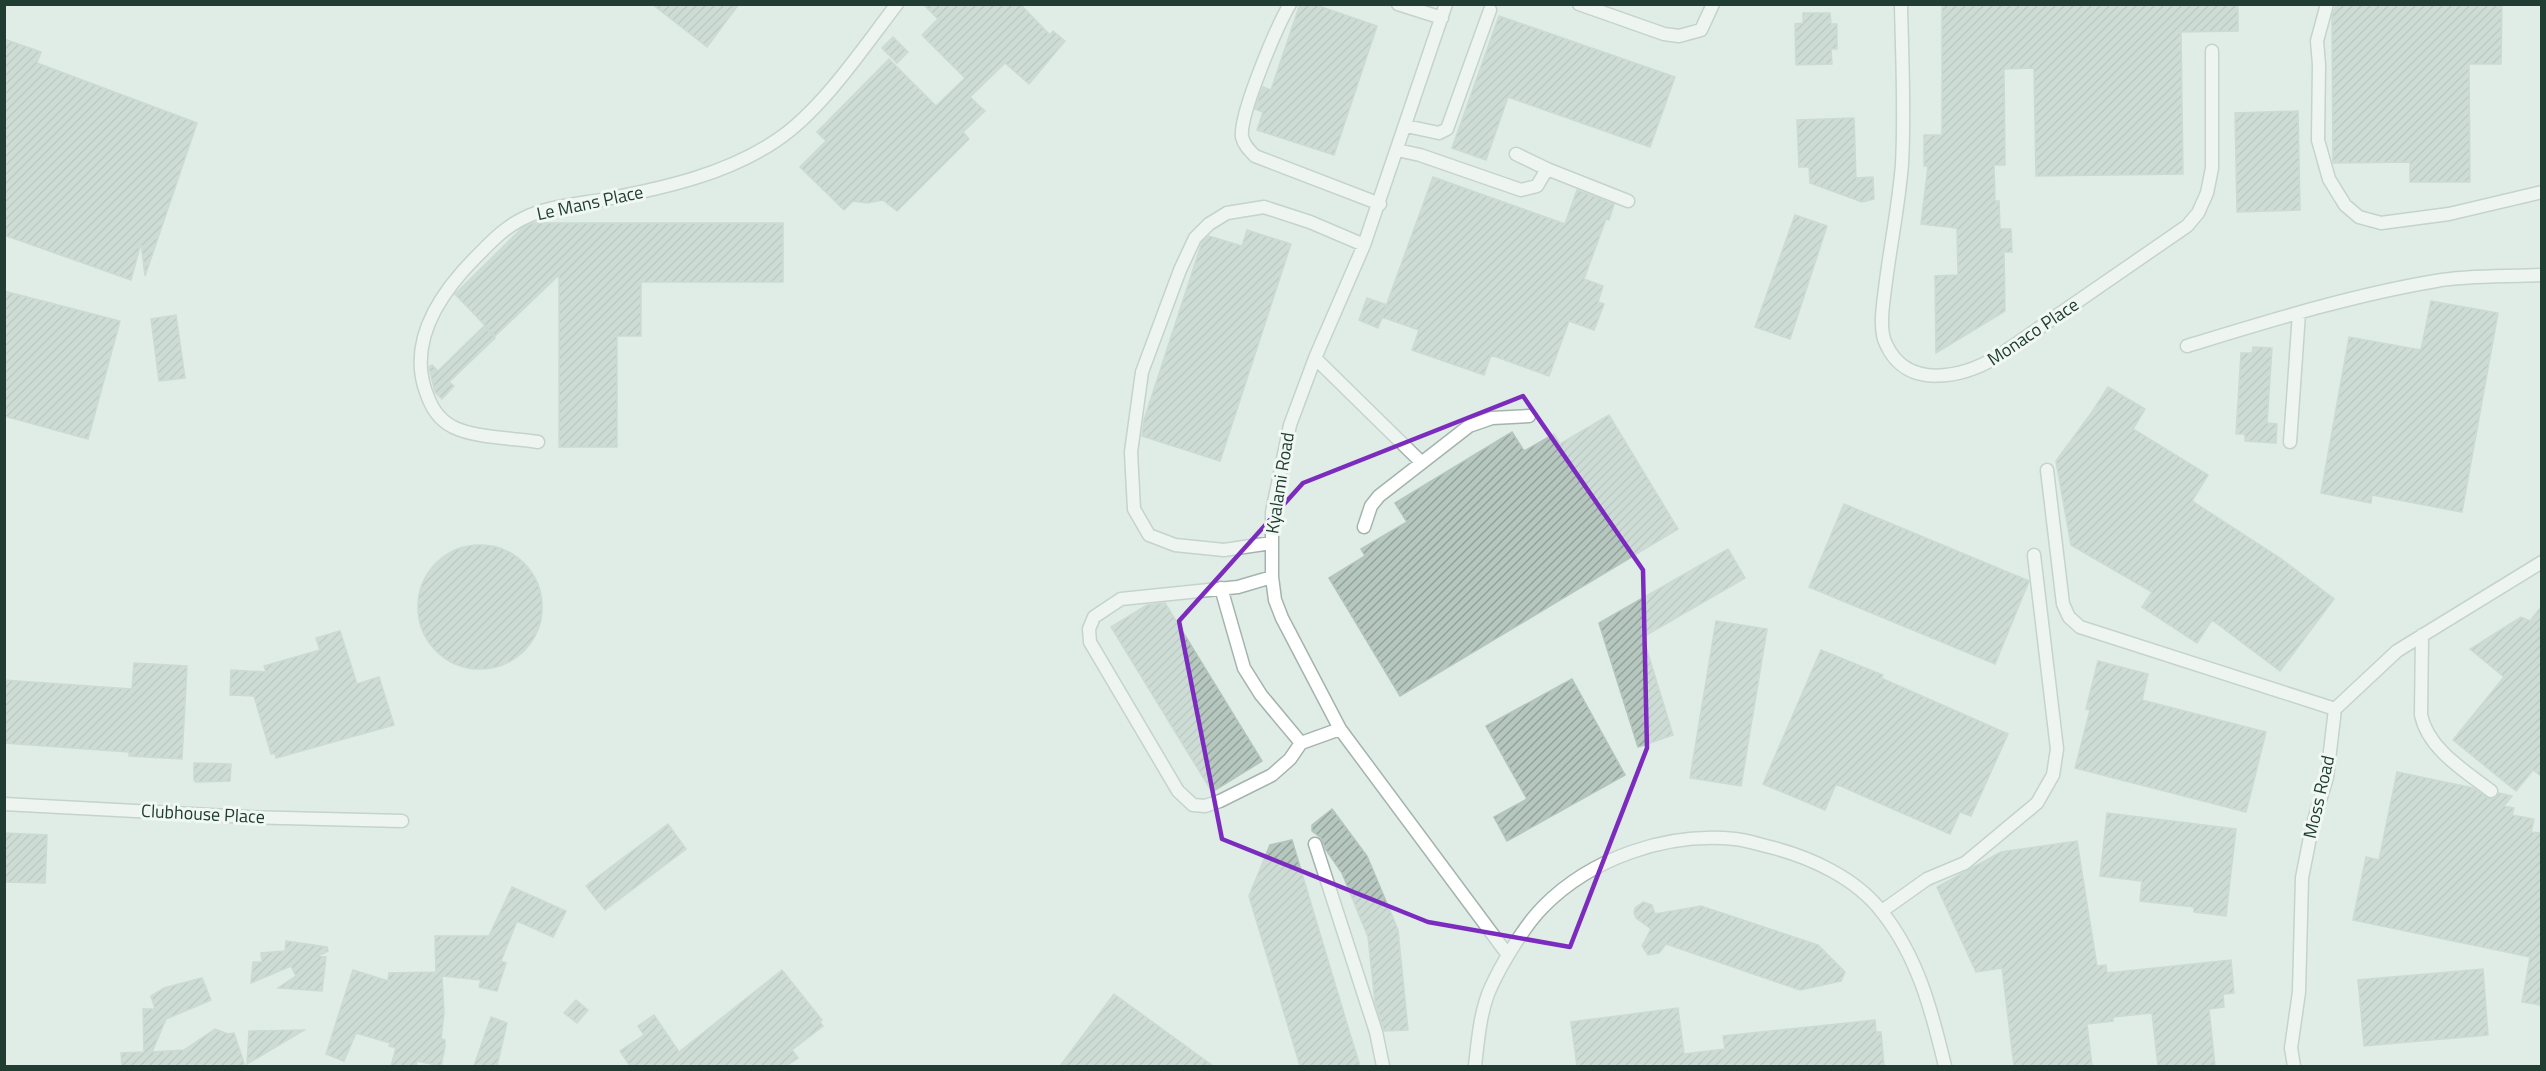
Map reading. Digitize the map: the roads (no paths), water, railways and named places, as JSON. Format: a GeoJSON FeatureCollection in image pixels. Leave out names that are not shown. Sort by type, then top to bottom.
{"type":"FeatureCollection","features":[{"type":"Feature","properties":{"kind":"lane","name":"Le Mans Place"},"geometry":{"type":"LineString","coordinates":[[538,442],[474,433],[454,427],[439,417],[430,406],[419,374],[429,319],[440,298],[496,236],[524,217],[556,208],[688,181],[726,166],[777,140],[810,112],[897,4]]}},
{"type":"Feature","properties":{"kind":"lane"},"geometry":{"type":"LineString","coordinates":[[1290,4],[1251,96],[1242,125],[1242,139],[1255,156],[1380,204]]}},
{"type":"Feature","properties":{"kind":"lane"},"geometry":{"type":"LineString","coordinates":[[1398,4],[1442,18]]}},
{"type":"Feature","properties":{"kind":"lane","name":"Kyalami Road"},"geometry":{"type":"LineString","coordinates":[[1446,4],[1365,245],[1315,358],[1290,425],[1272,512],[1272,577],[1275,600],[1282,618],[1340,729],[1508,955]]}},
{"type":"Feature","properties":{"kind":"lane"},"geometry":{"type":"LineString","coordinates":[[1579,4],[1664,34],[1679,36],[1701,30],[1713,4]]}},
{"type":"Feature","properties":{"kind":"lane","name":"Monaco Place"},"geometry":{"type":"LineString","coordinates":[[1901,4],[1902,163],[1882,314],[1885,344],[1898,360],[1911,369],[1934,376],[1961,374],[1977,369],[2187,226],[2198,213],[2207,193],[2212,168],[2212,51]]}},
{"type":"Feature","properties":{"kind":"lane"},"geometry":{"type":"LineString","coordinates":[[2327,4],[2317,41],[2318,140],[2329,179],[2345,205],[2359,216],[2381,223],[2449,214],[2541,192]]}},
{"type":"Feature","properties":{"kind":"lane"},"geometry":{"type":"LineString","coordinates":[[1406,126],[1439,133],[1447,129],[1490,10]]}},
{"type":"Feature","properties":{"kind":"lane"},"geometry":{"type":"LineString","coordinates":[[1397,150],[1420,154],[1521,190],[1537,186],[1547,169]]}},
{"type":"Feature","properties":{"kind":"lane"},"geometry":{"type":"LineString","coordinates":[[1516,154],[1547,169],[1628,201]]}},
{"type":"Feature","properties":{"kind":"lane"},"geometry":{"type":"LineString","coordinates":[[1271,543],[1224,550],[1175,545],[1149,534],[1134,509],[1131,452],[1142,372],[1179,270],[1195,238],[1209,224],[1227,213],[1264,207],[1310,222],[1365,245]]}},
{"type":"Feature","properties":{"kind":"lane"},"geometry":{"type":"LineString","coordinates":[[2187,346],[2299,312],[2439,280],[2541,275]]}},
{"type":"Feature","properties":{"kind":"lane"},"geometry":{"type":"LineString","coordinates":[[2290,442],[2299,312]]}},
{"type":"Feature","properties":{"kind":"lane"},"geometry":{"type":"LineString","coordinates":[[1315,358],[1421,462]]}},
{"type":"Feature","properties":{"kind":"lane"},"geometry":{"type":"LineString","coordinates":[[1365,527],[1371,506],[1379,496],[1469,426],[1492,418],[1529,416]]}},
{"type":"Feature","properties":{"kind":"lane"},"geometry":{"type":"LineString","coordinates":[[2047,470],[2063,604],[2069,617],[2080,627],[2335,709],[2397,651],[2541,562]]}},
{"type":"Feature","properties":{"kind":"lane"},"geometry":{"type":"LineString","coordinates":[[1882,911],[1927,879],[1965,863],[1983,849],[2037,803],[2053,775],[2056,749],[2034,555]]}},
{"type":"Feature","properties":{"kind":"lane"},"geometry":{"type":"LineString","coordinates":[[1272,577],[1238,587],[1121,598],[1094,617],[1089,629],[1090,642],[1178,790],[1192,805],[1205,806],[1221,801],[1272,775],[1290,759],[1301,743],[1340,729]]}},
{"type":"Feature","properties":{"kind":"lane"},"geometry":{"type":"LineString","coordinates":[[1221,588],[1244,668],[1261,695],[1301,743]]}},
{"type":"Feature","properties":{"kind":"lane"},"geometry":{"type":"LineString","coordinates":[[2422,635],[2421,715],[2423,726],[2441,750],[2491,790]]}},
{"type":"Feature","properties":{"kind":"lane","name":"Moss Road"},"geometry":{"type":"LineString","coordinates":[[2294,1066],[2291,1048],[2299,992],[2302,878],[2312,827],[2327,777],[2335,709]]}},
{"type":"Feature","properties":{"kind":"lane","name":"Clubhouse Place"},"geometry":{"type":"LineString","coordinates":[[4,804],[248,817],[402,820]]}},
{"type":"Feature","properties":{"kind":"lane"},"geometry":{"type":"LineString","coordinates":[[1475,1066],[1479,1026],[1490,988],[1508,955],[1543,907],[1580,878],[1616,857],[1658,844],[1694,839],[1736,839],[1781,850],[1823,866],[1863,893],[1882,911],[1921,979],[1945,1066]]}},
{"type":"Feature","properties":{"kind":"lane"},"geometry":{"type":"LineString","coordinates":[[1315,844],[1376,1032],[1383,1066]]}}]}
